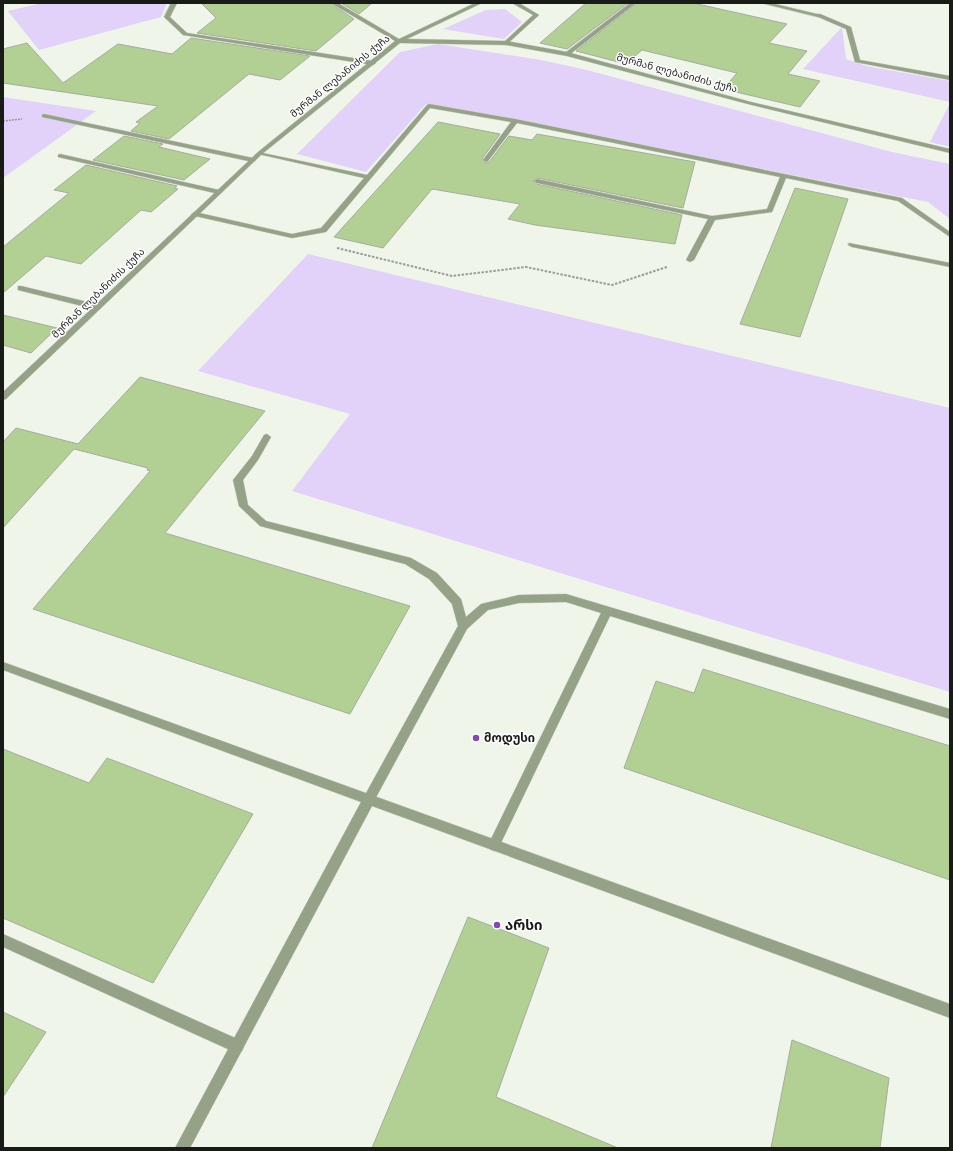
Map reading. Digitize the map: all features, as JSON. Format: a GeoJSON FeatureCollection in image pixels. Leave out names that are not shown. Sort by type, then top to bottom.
{"type":"FeatureCollection","features":[{"type":"Feature","properties":{"kind":"street"},"geometry":{"type":"LineString","coordinates":[[174,3],[167,17],[185,34],[373,63]]}},
{"type":"Feature","properties":{"kind":"street"},"geometry":{"type":"LineString","coordinates":[[334,3],[399,41],[479,3]]}},
{"type":"Feature","properties":{"kind":"street"},"geometry":{"type":"LineString","coordinates":[[506,43],[536,15],[515,3]]}},
{"type":"Feature","properties":{"kind":"street"},"geometry":{"type":"LineString","coordinates":[[567,54],[633,3]]}},
{"type":"Feature","properties":{"kind":"street"},"geometry":{"type":"LineString","coordinates":[[764,3],[818,15],[849,28],[857,61],[950,78]]}},
{"type":"Feature","properties":{"kind":"street","name":"მურმან ლებანიძის ქუჩა"},"geometry":{"type":"LineString","coordinates":[[3,397],[252,160],[399,41],[506,43],[567,54],[750,103],[950,151]]}},
{"type":"Feature","properties":{"kind":"street"},"geometry":{"type":"LineString","coordinates":[[195,214],[292,236],[323,230],[429,106],[515,121],[900,199],[950,235]]}},
{"type":"Feature","properties":{"kind":"street"},"geometry":{"type":"LineString","coordinates":[[44,116],[252,160]]}},
{"type":"Feature","properties":{"kind":"street"},"geometry":{"type":"LineString","coordinates":[[486,160],[515,121]]}},
{"type":"Feature","properties":{"kind":"street"},"geometry":{"type":"LineString","coordinates":[[260,153],[368,177]]}},
{"type":"Feature","properties":{"kind":"street"},"geometry":{"type":"LineString","coordinates":[[60,156],[219,192]]}},
{"type":"Feature","properties":{"kind":"street"},"geometry":{"type":"LineString","coordinates":[[537,181],[712,218],[770,211],[784,175]]}},
{"type":"Feature","properties":{"kind":"street"},"geometry":{"type":"LineString","coordinates":[[690,260],[712,218]]}},
{"type":"Feature","properties":{"kind":"street"},"geometry":{"type":"LineString","coordinates":[[852,245],[950,265]]}},
{"type":"Feature","properties":{"kind":"street"},"geometry":{"type":"LineString","coordinates":[[21,288],[97,307]]}},
{"type":"Feature","properties":{"kind":"street"},"geometry":{"type":"LineString","coordinates":[[3,384],[14,386]]}},
{"type":"Feature","properties":{"kind":"street"},"geometry":{"type":"LineString","coordinates":[[267,438],[255,458],[238,480],[244,506],[264,524],[408,561],[433,576],[457,602],[464,626]]}},
{"type":"Feature","properties":{"kind":"street"},"geometry":{"type":"LineString","coordinates":[[182,1148],[369,799],[464,626],[485,606],[519,599],[566,598],[950,714]]}},
{"type":"Feature","properties":{"kind":"street"},"geometry":{"type":"LineString","coordinates":[[494,845],[607,611]]}},
{"type":"Feature","properties":{"kind":"street"},"geometry":{"type":"LineString","coordinates":[[3,666],[950,1011]]}},
{"type":"Feature","properties":{"kind":"street"},"geometry":{"type":"LineString","coordinates":[[3,940],[236,1046]]}},
{"type":"Feature","properties":{"kind":"path"},"geometry":{"type":"LineString","coordinates":[[323,230],[337,249],[452,276],[526,267],[612,285],[690,260]]}},
{"type":"Feature","properties":{"kind":"shaded area"},"geometry":{"type":"Polygon","coordinates":[[[42,3],[167,3],[161,17],[39,50],[8,11],[42,3]]]}},
{"type":"Feature","properties":{"kind":"shaded area"},"geometry":{"type":"Polygon","coordinates":[[[505,9],[522,22],[504,39],[443,29],[486,10],[505,9]]]}},
{"type":"Feature","properties":{"kind":"shaded area"},"geometry":{"type":"Polygon","coordinates":[[[842,27],[846,59],[866,66],[950,81],[950,102],[803,69],[842,27]]]}},
{"type":"Feature","properties":{"kind":"shaded area"},"geometry":{"type":"Polygon","coordinates":[[[438,44],[541,60],[587,70],[892,152],[950,164],[950,219],[928,202],[508,118],[426,104],[366,172],[297,154],[400,52],[438,44]]]}},
{"type":"Feature","properties":{"kind":"shaded area"},"geometry":{"type":"Polygon","coordinates":[[[3,97],[96,111],[3,178],[3,97]]]}},
{"type":"Feature","properties":{"kind":"shaded area"},"geometry":{"type":"Polygon","coordinates":[[[950,103],[950,147],[930,142],[950,103]]]}},
{"type":"Feature","properties":{"kind":"shaded area"},"geometry":{"type":"Polygon","coordinates":[[[308,254],[950,408],[950,692],[292,491],[350,414],[198,371],[308,254]]]}},
{"type":"Feature","properties":{"kind":"building"},"geometry":{"type":"Polygon","coordinates":[[[201,3],[330,3],[354,19],[316,51],[197,33],[216,18],[201,3]]]}},
{"type":"Feature","properties":{"kind":"building"},"geometry":{"type":"Polygon","coordinates":[[[341,3],[372,3],[359,14],[341,3]]]}},
{"type":"Feature","properties":{"kind":"building"},"geometry":{"type":"Polygon","coordinates":[[[586,3],[628,3],[567,49],[540,43],[586,3]]]}},
{"type":"Feature","properties":{"kind":"building"},"geometry":{"type":"Polygon","coordinates":[[[637,3],[693,3],[787,24],[769,43],[807,51],[788,74],[820,81],[800,107],[723,89],[737,73],[642,50],[626,64],[576,51],[637,3]]]}},
{"type":"Feature","properties":{"kind":"building"},"geometry":{"type":"Polygon","coordinates":[[[191,38],[310,56],[280,80],[249,74],[169,139],[131,131],[140,123],[136,122],[158,106],[3,83],[3,49],[27,43],[63,83],[118,44],[172,54],[191,38]]]}},
{"type":"Feature","properties":{"kind":"building"},"geometry":{"type":"Polygon","coordinates":[[[438,122],[500,134],[482,159],[485,163],[489,162],[509,136],[532,140],[537,134],[695,162],[683,208],[537,178],[533,181],[537,184],[682,215],[675,244],[535,225],[508,219],[520,204],[432,189],[383,248],[334,237],[438,122]]]}},
{"type":"Feature","properties":{"kind":"building"},"geometry":{"type":"Polygon","coordinates":[[[124,136],[163,144],[159,147],[210,159],[184,180],[93,160],[124,136]]]}},
{"type":"Feature","properties":{"kind":"building"},"geometry":{"type":"Polygon","coordinates":[[[86,165],[177,186],[174,188],[178,189],[151,212],[141,210],[81,264],[46,256],[3,293],[3,247],[69,193],[54,190],[86,165]]]}},
{"type":"Feature","properties":{"kind":"building"},"geometry":{"type":"Polygon","coordinates":[[[795,188],[848,199],[800,337],[740,324],[795,188]]]}},
{"type":"Feature","properties":{"kind":"building"},"geometry":{"type":"Polygon","coordinates":[[[3,315],[57,328],[31,353],[3,345],[3,315]]]}},
{"type":"Feature","properties":{"kind":"building"},"geometry":{"type":"Polygon","coordinates":[[[140,377],[265,411],[165,533],[410,606],[350,714],[33,609],[150,471],[147,470],[148,468],[74,449],[3,528],[3,442],[16,428],[78,444],[140,377]]]}},
{"type":"Feature","properties":{"kind":"building"},"geometry":{"type":"Polygon","coordinates":[[[703,669],[950,746],[950,880],[624,768],[656,681],[694,693],[703,669]]]}},
{"type":"Feature","properties":{"kind":"building"},"geometry":{"type":"Polygon","coordinates":[[[3,749],[89,783],[107,758],[253,814],[153,983],[3,918],[3,749]]]}},
{"type":"Feature","properties":{"kind":"building"},"geometry":{"type":"Polygon","coordinates":[[[468,917],[549,948],[496,1097],[618,1148],[372,1148],[468,917]]]}},
{"type":"Feature","properties":{"kind":"building"},"geometry":{"type":"Polygon","coordinates":[[[3,1012],[46,1032],[3,1097],[3,1012]]]}},
{"type":"Feature","properties":{"kind":"building"},"geometry":{"type":"Polygon","coordinates":[[[792,1040],[889,1078],[880,1148],[771,1148],[792,1040]]]}},
{"type":"Feature","properties":{"kind":"place","name":"მოდუსი"},"geometry":{"type":"Point","coordinates":[476,738]}},
{"type":"Feature","properties":{"kind":"place","name":"არსი"},"geometry":{"type":"Point","coordinates":[497,925]}}]}
